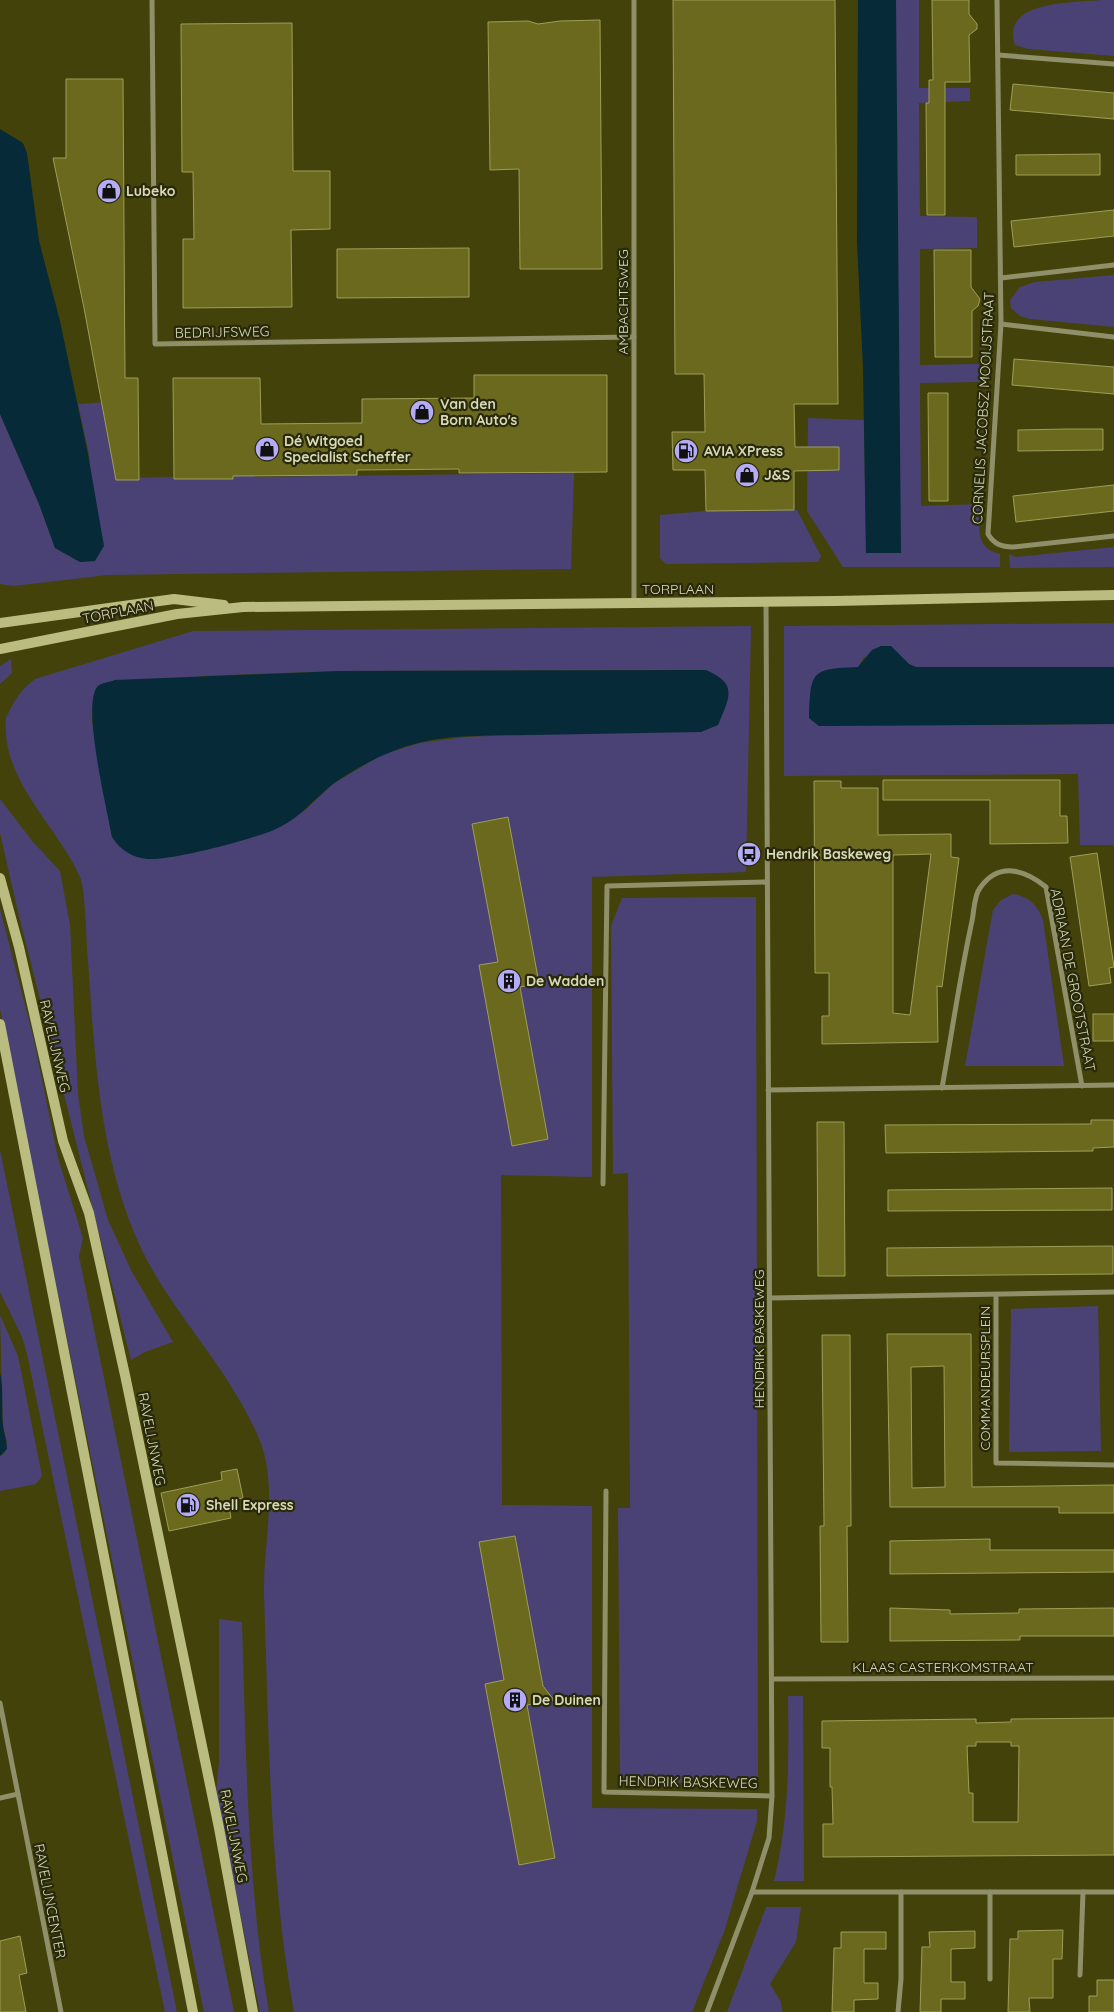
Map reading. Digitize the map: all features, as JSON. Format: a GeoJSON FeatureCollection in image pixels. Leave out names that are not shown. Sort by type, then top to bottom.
{"type":"FeatureCollection","features":[{"type":"Feature","properties":{"kind":"main road","name":"TORPLAAN"},"geometry":{"type":"LineString","coordinates":[[0,649],[177,614],[243,607],[859,601],[1114,596]]}},
{"type":"Feature","properties":{"kind":"main road","name":"TORPLAAN"},"geometry":{"type":"LineString","coordinates":[[0,623],[174,599],[243,607]]}},
{"type":"Feature","properties":{"kind":"main road","name":"RAVELIJNWEG"},"geometry":{"type":"LineString","coordinates":[[0,878],[19,947],[63,1141],[89,1213],[121,1356],[219,1828],[253,2012]]}},
{"type":"Feature","properties":{"kind":"main road"},"geometry":{"type":"LineString","coordinates":[[0,1024],[194,2012]]}},
{"type":"Feature","properties":{"kind":"street","name":"BEDRIJFSWEG"},"geometry":{"type":"LineString","coordinates":[[152,0],[155,344],[634,337]]}},
{"type":"Feature","properties":{"kind":"street","name":"AMBACHTSWEG"},"geometry":{"type":"LineString","coordinates":[[634,0],[634,603]]}},
{"type":"Feature","properties":{"kind":"street","name":"CORNELIS JACOBSZ MOOIJSTRAAT"},"geometry":{"type":"LineString","coordinates":[[997,0],[1001,324],[988,534],[993,542],[1013,547],[1114,536]]}},
{"type":"Feature","properties":{"kind":"street"},"geometry":{"type":"LineString","coordinates":[[998,55],[1114,64]]}},
{"type":"Feature","properties":{"kind":"street"},"geometry":{"type":"LineString","coordinates":[[1001,278],[1114,265]]}},
{"type":"Feature","properties":{"kind":"street"},"geometry":{"type":"LineString","coordinates":[[1001,324],[1114,337]]}},
{"type":"Feature","properties":{"kind":"street","name":"HENDRIK BASKEWEG"},"geometry":{"type":"LineString","coordinates":[[707,2012],[752,1892],[768,1838],[772,1796],[766,602]]}},
{"type":"Feature","properties":{"kind":"street","name":"ADRIAAN DE GROOTSTRAAT"},"geometry":{"type":"LineString","coordinates":[[942,1088],[965,953],[979,889],[992,876],[1011,869],[1032,876],[1046,887],[1082,1086]]}},
{"type":"Feature","properties":{"kind":"street"},"geometry":{"type":"LineString","coordinates":[[603,1184],[607,886],[767,882]]}},
{"type":"Feature","properties":{"kind":"street","name":"ADRIAAN DE GROOTSTRAAT"},"geometry":{"type":"LineString","coordinates":[[768,1090],[1114,1085]]}},
{"type":"Feature","properties":{"kind":"street","name":"COMMANDEURSPLEIN"},"geometry":{"type":"LineString","coordinates":[[770,1298],[1114,1292]]}},
{"type":"Feature","properties":{"kind":"street","name":"COMMANDEURSPLEIN"},"geometry":{"type":"LineString","coordinates":[[996,1295],[996,1463],[1114,1465]]}},
{"type":"Feature","properties":{"kind":"street","name":"HENDRIK BASKEWEG"},"geometry":{"type":"LineString","coordinates":[[606,1491],[604,1792],[772,1796]]}},
{"type":"Feature","properties":{"kind":"street","name":"KLAAS CASTERKOMSTRAAT"},"geometry":{"type":"LineString","coordinates":[[772,1679],[1114,1678]]}},
{"type":"Feature","properties":{"kind":"street","name":"RAVELIJNCENTER"},"geometry":{"type":"LineString","coordinates":[[0,1703],[61,2012]]}},
{"type":"Feature","properties":{"kind":"street"},"geometry":{"type":"LineString","coordinates":[[0,1798],[18,1794]]}},
{"type":"Feature","properties":{"kind":"street"},"geometry":{"type":"LineString","coordinates":[[752,1892],[1114,1892]]}},
{"type":"Feature","properties":{"kind":"street"},"geometry":{"type":"LineString","coordinates":[[898,2012],[901,1980],[901,1892]]}},
{"type":"Feature","properties":{"kind":"street"},"geometry":{"type":"LineString","coordinates":[[990,1892],[990,1979]]}},
{"type":"Feature","properties":{"kind":"street"},"geometry":{"type":"LineString","coordinates":[[1080,1975],[1083,1892]]}},
{"type":"Feature","properties":{"kind":"shaded area"},"geometry":{"type":"Polygon","coordinates":[[[896,0],[919,0],[919,88],[970,88],[970,101],[919,103],[920,216],[977,217],[977,248],[920,249],[920,365],[979,364],[980,382],[920,383],[921,506],[981,504],[980,535],[982,541],[991,551],[1000,554],[1000,567],[843,567],[807,511],[808,418],[864,420],[866,553],[896,0]]]}},
{"type":"Feature","properties":{"kind":"shaded area"},"geometry":{"type":"Polygon","coordinates":[[[1114,0],[1114,56],[1028,49],[1015,45],[1013,30],[1018,19],[1028,12],[1058,4],[1114,0]]]}},
{"type":"Feature","properties":{"kind":"shaded area"},"geometry":{"type":"Polygon","coordinates":[[[1114,275],[1114,327],[1030,319],[1020,316],[1011,308],[1010,300],[1020,287],[1035,282],[1114,275]]]}},
{"type":"Feature","properties":{"kind":"shaded area"},"geometry":{"type":"Polygon","coordinates":[[[107,402],[119,478],[228,476],[255,451],[255,477],[574,473],[571,569],[107,575],[14,586],[0,584],[0,414],[39,504],[55,548],[80,562],[95,561],[89,454],[78,404],[107,402]]]}},
{"type":"Feature","properties":{"kind":"shaded area"},"geometry":{"type":"Polygon","coordinates":[[[797,510],[821,556],[818,562],[666,564],[660,558],[660,515],[706,511],[797,510]]]}},
{"type":"Feature","properties":{"kind":"shaded area"},"geometry":{"type":"Polygon","coordinates":[[[1114,547],[1114,567],[1010,568],[1009,554],[1016,557],[1114,547]]]}},
{"type":"Feature","properties":{"kind":"shaded area"},"geometry":{"type":"Polygon","coordinates":[[[1114,623],[1114,667],[916,667],[909,664],[891,646],[863,658],[858,668],[831,669],[817,676],[811,691],[809,718],[819,726],[1114,724],[1114,845],[1080,845],[1078,774],[784,776],[784,626],[1114,623]]]}},
{"type":"Feature","properties":{"kind":"shaded area"},"geometry":{"type":"Polygon","coordinates":[[[751,626],[746,872],[592,877],[592,1177],[501,1175],[502,1505],[592,1506],[592,1808],[757,1809],[757,1821],[724,1932],[692,2012],[294,2012],[279,1908],[269,1751],[264,1576],[269,1488],[264,1453],[253,1426],[228,1381],[175,1306],[151,1267],[126,1212],[107,1142],[101,1106],[93,1034],[82,884],[70,858],[32,802],[21,782],[12,762],[7,740],[6,718],[18,696],[35,679],[193,631],[751,626]],[[706,670],[340,671],[202,676],[93,699],[92,722],[112,837],[119,847],[149,859],[208,849],[303,812],[333,784],[383,754],[420,743],[466,737],[718,725],[728,698],[706,670]]]}},
{"type":"Feature","properties":{"kind":"shaded area"},"geometry":{"type":"Polygon","coordinates":[[[11,659],[12,673],[0,684],[0,666],[11,659]]]}},
{"type":"Feature","properties":{"kind":"shaded area"},"geometry":{"type":"Polygon","coordinates":[[[0,799],[33,842],[60,871],[70,925],[78,1094],[84,1136],[108,1220],[132,1272],[173,1342],[145,1352],[131,1360],[18,912],[0,833],[0,799]]]}},
{"type":"Feature","properties":{"kind":"shaded area"},"geometry":{"type":"Polygon","coordinates":[[[1013,894],[1024,897],[1032,902],[1043,920],[1064,1066],[965,1066],[993,910],[1001,900],[1013,894]]]}},
{"type":"Feature","properties":{"kind":"shaded area"},"geometry":{"type":"Polygon","coordinates":[[[756,897],[758,1783],[620,1782],[618,1508],[630,1508],[628,1173],[613,1174],[611,926],[622,898],[756,897]]]}},
{"type":"Feature","properties":{"kind":"shaded area"},"geometry":{"type":"Polygon","coordinates":[[[0,909],[33,1036],[58,1158],[83,1238],[79,1256],[234,2012],[204,2012],[0,1009],[0,909]]]}},
{"type":"Feature","properties":{"kind":"shaded area"},"geometry":{"type":"Polygon","coordinates":[[[0,1150],[177,2012],[165,2012],[27,1354],[22,1337],[0,1292],[0,1150]]]}},
{"type":"Feature","properties":{"kind":"shaded area"},"geometry":{"type":"Polygon","coordinates":[[[1098,1306],[1101,1451],[1009,1452],[1011,1309],[1098,1306]]]}},
{"type":"Feature","properties":{"kind":"shaded area"},"geometry":{"type":"Polygon","coordinates":[[[0,1315],[18,1356],[42,1476],[36,1484],[0,1491],[0,1456],[4,1454],[7,1442],[3,1425],[0,1315]]]}},
{"type":"Feature","properties":{"kind":"shaded area"},"geometry":{"type":"Polygon","coordinates":[[[219,1619],[242,1622],[246,1769],[252,1866],[256,1915],[269,2012],[260,2012],[216,1793],[219,1762],[219,1619]]]}},
{"type":"Feature","properties":{"kind":"shaded area"},"geometry":{"type":"Polygon","coordinates":[[[788,1696],[803,1696],[804,1881],[774,1881],[783,1836],[787,1789],[788,1696]]]}},
{"type":"Feature","properties":{"kind":"shaded area"},"geometry":{"type":"Polygon","coordinates":[[[766,1907],[801,1907],[796,1942],[770,1984],[781,2002],[782,2012],[727,2012],[766,1907]]]}},
{"type":"Feature","properties":{"kind":"water"},"geometry":{"type":"Polygon","coordinates":[[[858,0],[896,0],[901,553],[866,553],[863,368],[857,242],[858,0]]]}},
{"type":"Feature","properties":{"kind":"water"},"geometry":{"type":"Polygon","coordinates":[[[0,129],[23,143],[27,153],[39,241],[60,321],[88,454],[104,546],[95,561],[80,562],[55,548],[39,504],[0,414],[0,129]]]}},
{"type":"Feature","properties":{"kind":"water"},"geometry":{"type":"Polygon","coordinates":[[[881,646],[891,646],[909,664],[916,667],[1114,667],[1114,724],[819,726],[809,718],[811,690],[816,676],[830,669],[858,667],[872,650],[881,646]]]}},
{"type":"Feature","properties":{"kind":"water"},"geometry":{"type":"Polygon","coordinates":[[[706,670],[716,675],[727,686],[728,699],[718,725],[701,732],[474,736],[432,740],[395,750],[363,765],[333,784],[288,823],[254,837],[195,853],[148,859],[137,857],[127,852],[112,837],[97,759],[92,715],[93,698],[97,687],[115,680],[340,671],[706,670]]]}},
{"type":"Feature","properties":{"kind":"water"},"geometry":{"type":"Polygon","coordinates":[[[0,1373],[3,1426],[7,1449],[0,1456],[0,1373]]]}},
{"type":"Feature","properties":{"kind":"building"},"geometry":{"type":"Polygon","coordinates":[[[673,0],[835,0],[838,404],[794,404],[795,447],[839,447],[839,470],[794,471],[794,510],[706,511],[705,470],[673,470],[672,432],[705,432],[704,374],[675,374],[673,0]]]}},
{"type":"Feature","properties":{"kind":"building"},"geometry":{"type":"Polygon","coordinates":[[[932,0],[969,0],[969,14],[977,24],[977,29],[969,35],[970,82],[945,82],[945,215],[927,215],[926,103],[929,103],[929,80],[933,80],[932,0]]]}},
{"type":"Feature","properties":{"kind":"building"},"geometry":{"type":"Polygon","coordinates":[[[600,20],[602,269],[520,269],[519,169],[490,170],[488,22],[528,21],[538,24],[560,21],[600,20]]]}},
{"type":"Feature","properties":{"kind":"building"},"geometry":{"type":"Polygon","coordinates":[[[292,23],[293,171],[330,171],[330,229],[291,230],[292,307],[183,308],[183,239],[194,239],[193,172],[182,172],[181,24],[292,23]]]}},
{"type":"Feature","properties":{"kind":"building"},"geometry":{"type":"Polygon","coordinates":[[[66,79],[123,79],[125,378],[138,378],[139,480],[116,480],[84,308],[53,158],[66,158],[66,79]]]}},
{"type":"Feature","properties":{"kind":"building"},"geometry":{"type":"Polygon","coordinates":[[[1013,84],[1114,93],[1114,119],[1010,110],[1013,84]]]}},
{"type":"Feature","properties":{"kind":"building"},"geometry":{"type":"Polygon","coordinates":[[[1100,154],[1100,175],[1016,175],[1016,155],[1100,154]]]}},
{"type":"Feature","properties":{"kind":"building"},"geometry":{"type":"Polygon","coordinates":[[[1114,210],[1114,236],[1014,247],[1011,221],[1114,210]]]}},
{"type":"Feature","properties":{"kind":"building"},"geometry":{"type":"Polygon","coordinates":[[[469,248],[469,297],[337,298],[337,249],[469,248]]]}},
{"type":"Feature","properties":{"kind":"building"},"geometry":{"type":"Polygon","coordinates":[[[934,250],[971,250],[971,287],[980,299],[978,306],[972,311],[972,357],[935,357],[934,250]]]}},
{"type":"Feature","properties":{"kind":"building"},"geometry":{"type":"Polygon","coordinates":[[[1014,359],[1114,367],[1114,394],[1012,385],[1014,359]]]}},
{"type":"Feature","properties":{"kind":"building"},"geometry":{"type":"Polygon","coordinates":[[[474,375],[607,375],[607,472],[459,473],[459,469],[357,470],[357,475],[233,476],[233,479],[174,479],[173,378],[260,378],[261,424],[362,423],[362,399],[474,398],[474,375]]]}},
{"type":"Feature","properties":{"kind":"building"},"geometry":{"type":"Polygon","coordinates":[[[928,393],[948,393],[948,501],[929,501],[928,393]]]}},
{"type":"Feature","properties":{"kind":"building"},"geometry":{"type":"Polygon","coordinates":[[[1103,429],[1103,450],[1018,451],[1018,430],[1103,429]]]}},
{"type":"Feature","properties":{"kind":"building"},"geometry":{"type":"Polygon","coordinates":[[[1114,485],[1114,511],[1016,522],[1013,496],[1114,485]]]}},
{"type":"Feature","properties":{"kind":"building"},"geometry":{"type":"Polygon","coordinates":[[[883,780],[1060,780],[1060,816],[1067,816],[1068,843],[990,844],[990,800],[883,800],[883,780]]]}},
{"type":"Feature","properties":{"kind":"building"},"geometry":{"type":"Polygon","coordinates":[[[814,781],[841,781],[841,788],[878,788],[878,835],[951,834],[951,857],[959,858],[942,987],[937,986],[938,1042],[822,1044],[822,1016],[829,1016],[829,973],[815,973],[814,781]],[[931,854],[893,855],[893,1013],[910,1015],[931,854]]]}},
{"type":"Feature","properties":{"kind":"building","name":"De Wadden"},"geometry":{"type":"Polygon","coordinates":[[[508,817],[539,983],[520,987],[548,1139],[512,1146],[479,965],[498,962],[472,824],[508,817]]]}},
{"type":"Feature","properties":{"kind":"building"},"geometry":{"type":"Polygon","coordinates":[[[1097,853],[1114,967],[1109,968],[1111,983],[1089,986],[1070,857],[1097,853]]]}},
{"type":"Feature","properties":{"kind":"building"},"geometry":{"type":"Polygon","coordinates":[[[1093,1014],[1114,1014],[1114,1041],[1093,1041],[1093,1014]]]}},
{"type":"Feature","properties":{"kind":"building"},"geometry":{"type":"Polygon","coordinates":[[[1091,1120],[1114,1120],[1114,1147],[1093,1148],[1093,1151],[886,1153],[885,1125],[1091,1124],[1091,1120]]]}},
{"type":"Feature","properties":{"kind":"building"},"geometry":{"type":"Polygon","coordinates":[[[817,1122],[844,1122],[845,1276],[818,1276],[817,1122]]]}},
{"type":"Feature","properties":{"kind":"building"},"geometry":{"type":"Polygon","coordinates":[[[1112,1188],[1112,1210],[888,1211],[888,1190],[1112,1188]]]}},
{"type":"Feature","properties":{"kind":"building"},"geometry":{"type":"Polygon","coordinates":[[[1113,1246],[1113,1274],[887,1276],[887,1248],[1113,1246]]]}},
{"type":"Feature","properties":{"kind":"building"},"geometry":{"type":"Polygon","coordinates":[[[887,1334],[971,1334],[972,1487],[1114,1485],[1114,1513],[1059,1513],[1059,1507],[890,1507],[887,1334]],[[944,1366],[911,1367],[912,1488],[945,1487],[944,1366]]]}},
{"type":"Feature","properties":{"kind":"building"},"geometry":{"type":"Polygon","coordinates":[[[822,1335],[850,1335],[851,1526],[847,1526],[848,1642],[821,1642],[820,1526],[824,1526],[822,1335]]]}},
{"type":"Feature","properties":{"kind":"building"},"geometry":{"type":"Polygon","coordinates":[[[237,1469],[243,1498],[228,1501],[231,1518],[169,1531],[161,1493],[222,1480],[221,1472],[237,1469]]]}},
{"type":"Feature","properties":{"kind":"building","name":"De Duinen"},"geometry":{"type":"Polygon","coordinates":[[[515,1536],[543,1686],[554,1700],[527,1705],[555,1858],[519,1865],[485,1684],[504,1680],[479,1542],[515,1536]]]}},
{"type":"Feature","properties":{"kind":"building"},"geometry":{"type":"Polygon","coordinates":[[[990,1539],[990,1550],[1114,1550],[1114,1572],[890,1574],[890,1541],[990,1539]]]}},
{"type":"Feature","properties":{"kind":"building"},"geometry":{"type":"Polygon","coordinates":[[[890,1608],[950,1610],[950,1614],[1019,1613],[1019,1609],[1114,1608],[1114,1636],[1020,1636],[1020,1640],[890,1641],[890,1608]]]}},
{"type":"Feature","properties":{"kind":"building"},"geometry":{"type":"Polygon","coordinates":[[[1114,1718],[1114,1855],[823,1857],[823,1824],[833,1824],[832,1787],[830,1787],[830,1748],[822,1748],[822,1721],[976,1719],[976,1723],[1011,1722],[1011,1719],[1114,1718]],[[976,1742],[976,1746],[967,1746],[969,1793],[973,1793],[973,1822],[1018,1822],[1019,1746],[1011,1746],[1011,1742],[976,1742]]]}},
{"type":"Feature","properties":{"kind":"building"},"geometry":{"type":"Polygon","coordinates":[[[1063,1930],[1062,1959],[1053,1959],[1053,1998],[1029,1998],[1030,2012],[1008,2012],[1010,1939],[1018,1939],[1018,1931],[1063,1930]]]}},
{"type":"Feature","properties":{"kind":"building"},"geometry":{"type":"Polygon","coordinates":[[[975,1931],[975,1948],[951,1949],[951,1982],[965,1982],[965,1999],[941,1999],[941,2012],[920,2012],[922,1947],[930,1947],[929,1932],[975,1931]]]}},
{"type":"Feature","properties":{"kind":"building"},"geometry":{"type":"Polygon","coordinates":[[[841,1932],[886,1932],[886,1949],[864,1949],[864,1983],[878,1983],[878,1999],[854,2000],[854,2012],[832,2012],[834,1948],[841,1948],[841,1932]]]}},
{"type":"Feature","properties":{"kind":"building"},"geometry":{"type":"Polygon","coordinates":[[[20,1936],[27,1973],[19,1975],[26,2012],[0,2012],[0,1941],[20,1936]]]}},
{"type":"Feature","properties":{"kind":"building"},"geometry":{"type":"Polygon","coordinates":[[[1097,1980],[1114,1980],[1114,2012],[1089,2012],[1089,1996],[1097,1996],[1097,1980]]]}},
{"type":"Feature","properties":{"kind":"place","name":"Lubeko"},"geometry":{"type":"Point","coordinates":[109,191]}},
{"type":"Feature","properties":{"kind":"place","name":"Van den Born Auto's"},"geometry":{"type":"Point","coordinates":[422,412]}},
{"type":"Feature","properties":{"kind":"place","name":"Dé Witgoed Specialist Scheffer"},"geometry":{"type":"Point","coordinates":[267,449]}},
{"type":"Feature","properties":{"kind":"place","name":"AVIA XPress"},"geometry":{"type":"Point","coordinates":[686,451]}},
{"type":"Feature","properties":{"kind":"place","name":"J&S"},"geometry":{"type":"Point","coordinates":[747,475]}},
{"type":"Feature","properties":{"kind":"place","name":"Hendrik Baskeweg"},"geometry":{"type":"Point","coordinates":[749,854]}},
{"type":"Feature","properties":{"kind":"place","name":"De Wadden"},"geometry":{"type":"Point","coordinates":[509,981]}},
{"type":"Feature","properties":{"kind":"place","name":"Shell Express"},"geometry":{"type":"Point","coordinates":[188,1505]}},
{"type":"Feature","properties":{"kind":"place","name":"De Duinen"},"geometry":{"type":"Point","coordinates":[515,1700]}}]}
